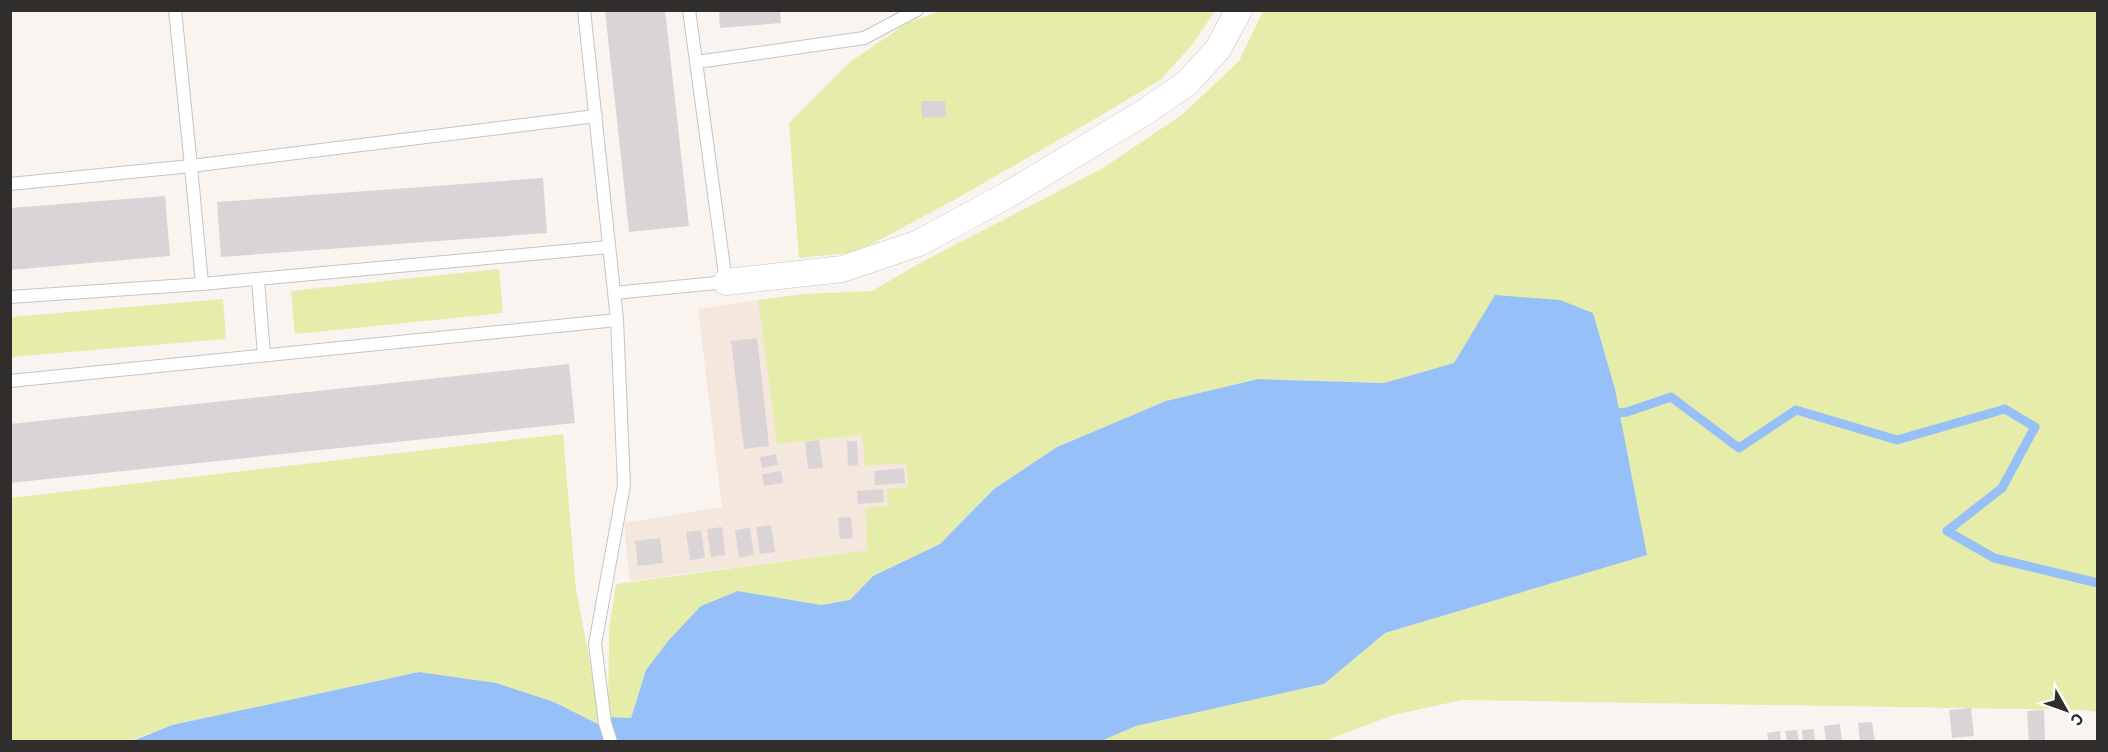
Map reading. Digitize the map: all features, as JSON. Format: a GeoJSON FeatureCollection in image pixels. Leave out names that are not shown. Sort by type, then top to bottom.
{"type":"FeatureCollection","features":[{"type":"Feature","properties":{"kind":"street"},"geometry":{"type":"LineString","coordinates":[[726,282],[842,268],[919,243],[1009,194],[1145,112],[1187,83],[1218,49],[1239,10]]}},
{"type":"Feature","properties":{"kind":"lane"},"geometry":{"type":"LineString","coordinates":[[175,10],[202,284]]}},
{"type":"Feature","properties":{"kind":"lane"},"geometry":{"type":"LineString","coordinates":[[584,10],[617,320],[624,485],[595,645],[605,723],[611,741]]}},
{"type":"Feature","properties":{"kind":"lane"},"geometry":{"type":"LineString","coordinates":[[614,293],[726,282],[689,10]]}},
{"type":"Feature","properties":{"kind":"lane"},"geometry":{"type":"LineString","coordinates":[[697,62],[864,38],[917,10]]}},
{"type":"Feature","properties":{"kind":"lane"},"geometry":{"type":"LineString","coordinates":[[10,184],[191,166],[596,116]]}},
{"type":"Feature","properties":{"kind":"lane"},"geometry":{"type":"LineString","coordinates":[[10,297],[202,284],[609,247]]}},
{"type":"Feature","properties":{"kind":"lane"},"geometry":{"type":"LineString","coordinates":[[258,279],[264,355]]}},
{"type":"Feature","properties":{"kind":"lane"},"geometry":{"type":"LineString","coordinates":[[10,381],[617,320]]}},
{"type":"Feature","properties":{"kind":"shaded area"},"geometry":{"type":"Polygon","coordinates":[[[758,300],[777,444],[862,435],[906,462],[908,487],[888,506],[868,550],[630,581],[624,523],[722,507],[698,309],[758,300]]]}},
{"type":"Feature","properties":{"kind":"green space"},"geometry":{"type":"Polygon","coordinates":[[[940,11],[1215,11],[1192,45],[1160,80],[1095,119],[954,200],[857,252],[799,258],[789,123],[850,62],[907,23],[940,11]]]}},
{"type":"Feature","properties":{"kind":"green space"},"geometry":{"type":"Polygon","coordinates":[[[1263,11],[2097,11],[2097,712],[1462,700],[1393,715],[1325,741],[1101,741],[1136,726],[1324,684],[1385,633],[1646,555],[1615,389],[1593,314],[1496,295],[1454,363],[1384,383],[1258,379],[1166,401],[1057,447],[994,489],[940,544],[873,576],[850,600],[821,605],[738,591],[646,670],[631,718],[608,717],[609,630],[616,584],[868,550],[865,508],[888,506],[887,489],[908,487],[906,463],[865,466],[862,435],[777,444],[758,300],[803,294],[872,291],[920,263],[1103,168],[1183,114],[1239,61],[1263,11]]]}},
{"type":"Feature","properties":{"kind":"green space"},"geometry":{"type":"Polygon","coordinates":[[[499,269],[503,313],[295,334],[291,291],[499,269]]]}},
{"type":"Feature","properties":{"kind":"green space"},"geometry":{"type":"Polygon","coordinates":[[[223,299],[226,339],[11,357],[11,317],[223,299]]]}},
{"type":"Feature","properties":{"kind":"green space"},"geometry":{"type":"Polygon","coordinates":[[[563,434],[576,589],[602,726],[554,702],[496,684],[419,672],[172,725],[130,741],[11,741],[10,498],[563,434]]]}},
{"type":"Feature","properties":{"kind":"water"},"geometry":{"type":"Polygon","coordinates":[[[1495,295],[1560,300],[1593,313],[1615,389],[1647,555],[1385,633],[1324,684],[1136,726],[1101,741],[615,742],[608,717],[631,718],[646,670],[669,640],[701,606],[738,591],[821,605],[850,600],[873,576],[940,544],[994,489],[1057,447],[1166,401],[1258,379],[1384,383],[1454,363],[1495,295]]]}},
{"type":"Feature","properties":{"kind":"water"},"geometry":{"type":"Polygon","coordinates":[[[419,672],[496,683],[554,702],[602,726],[607,742],[130,742],[172,725],[419,672]]]}},
{"type":"Feature","properties":{"kind":"building"},"geometry":{"type":"Polygon","coordinates":[[[605,10],[665,10],[689,226],[629,232],[605,10]]]}},
{"type":"Feature","properties":{"kind":"building"},"geometry":{"type":"Polygon","coordinates":[[[719,10],[780,10],[781,23],[720,28],[719,10]]]}},
{"type":"Feature","properties":{"kind":"building"},"geometry":{"type":"Polygon","coordinates":[[[921,101],[945,101],[946,117],[922,118],[921,101]]]}},
{"type":"Feature","properties":{"kind":"building"},"geometry":{"type":"Polygon","coordinates":[[[543,178],[547,233],[221,257],[217,202],[543,178]]]}},
{"type":"Feature","properties":{"kind":"building"},"geometry":{"type":"Polygon","coordinates":[[[165,196],[170,256],[10,270],[10,208],[165,196]]]}},
{"type":"Feature","properties":{"kind":"building"},"geometry":{"type":"Polygon","coordinates":[[[757,338],[769,446],[744,449],[731,341],[757,338]]]}},
{"type":"Feature","properties":{"kind":"building"},"geometry":{"type":"Polygon","coordinates":[[[569,364],[575,423],[10,483],[10,424],[569,364]]]}},
{"type":"Feature","properties":{"kind":"building"},"geometry":{"type":"Polygon","coordinates":[[[819,440],[823,468],[808,469],[805,442],[819,440]]]}},
{"type":"Feature","properties":{"kind":"building"},"geometry":{"type":"Polygon","coordinates":[[[857,441],[858,465],[848,466],[847,442],[857,441]]]}},
{"type":"Feature","properties":{"kind":"building"},"geometry":{"type":"Polygon","coordinates":[[[776,454],[778,465],[762,468],[760,457],[776,454]]]}},
{"type":"Feature","properties":{"kind":"building"},"geometry":{"type":"Polygon","coordinates":[[[904,468],[905,483],[875,485],[874,471],[904,468]]]}},
{"type":"Feature","properties":{"kind":"building"},"geometry":{"type":"Polygon","coordinates":[[[781,471],[783,483],[764,486],[762,474],[781,471]]]}},
{"type":"Feature","properties":{"kind":"building"},"geometry":{"type":"Polygon","coordinates":[[[883,489],[884,502],[858,504],[857,491],[883,489]]]}},
{"type":"Feature","properties":{"kind":"building"},"geometry":{"type":"Polygon","coordinates":[[[851,517],[853,538],[840,539],[838,518],[851,517]]]}},
{"type":"Feature","properties":{"kind":"building"},"geometry":{"type":"Polygon","coordinates":[[[771,525],[775,552],[760,554],[756,527],[771,525]]]}},
{"type":"Feature","properties":{"kind":"building"},"geometry":{"type":"Polygon","coordinates":[[[722,527],[725,555],[711,557],[707,529],[722,527]]]}},
{"type":"Feature","properties":{"kind":"building"},"geometry":{"type":"Polygon","coordinates":[[[750,528],[754,555],[739,558],[735,530],[750,528]]]}},
{"type":"Feature","properties":{"kind":"building"},"geometry":{"type":"Polygon","coordinates":[[[701,530],[705,558],[690,560],[686,532],[701,530]]]}},
{"type":"Feature","properties":{"kind":"building"},"geometry":{"type":"Polygon","coordinates":[[[660,538],[663,563],[638,566],[635,541],[660,538]]]}},
{"type":"Feature","properties":{"kind":"building"},"geometry":{"type":"Polygon","coordinates":[[[1971,708],[1974,736],[1952,738],[1949,710],[1971,708]]]}},
{"type":"Feature","properties":{"kind":"building"},"geometry":{"type":"Polygon","coordinates":[[[2044,710],[2045,742],[2029,742],[2027,711],[2044,710]]]}},
{"type":"Feature","properties":{"kind":"building"},"geometry":{"type":"Polygon","coordinates":[[[1872,722],[1875,742],[1860,742],[1858,723],[1872,722]]]}},
{"type":"Feature","properties":{"kind":"building"},"geometry":{"type":"Polygon","coordinates":[[[1840,724],[1842,742],[1826,742],[1824,726],[1840,724]]]}},
{"type":"Feature","properties":{"kind":"building"},"geometry":{"type":"Polygon","coordinates":[[[1814,729],[1815,742],[1803,742],[1802,730],[1814,729]]]}},
{"type":"Feature","properties":{"kind":"building"},"geometry":{"type":"Polygon","coordinates":[[[1797,730],[1799,742],[1787,742],[1785,731],[1797,730]]]}},
{"type":"Feature","properties":{"kind":"building"},"geometry":{"type":"Polygon","coordinates":[[[1780,731],[1781,742],[1769,742],[1767,733],[1780,731]]]}},
{"type":"Feature","properties":{"kind":"waterway"},"geometry":{"type":"LineString","coordinates":[[1608,414],[1627,412],[1671,397],[1739,448],[1796,410],[1897,440],[2005,409],[2035,427],[2002,488],[1947,531],[1994,558],[2098,583]]}}]}
